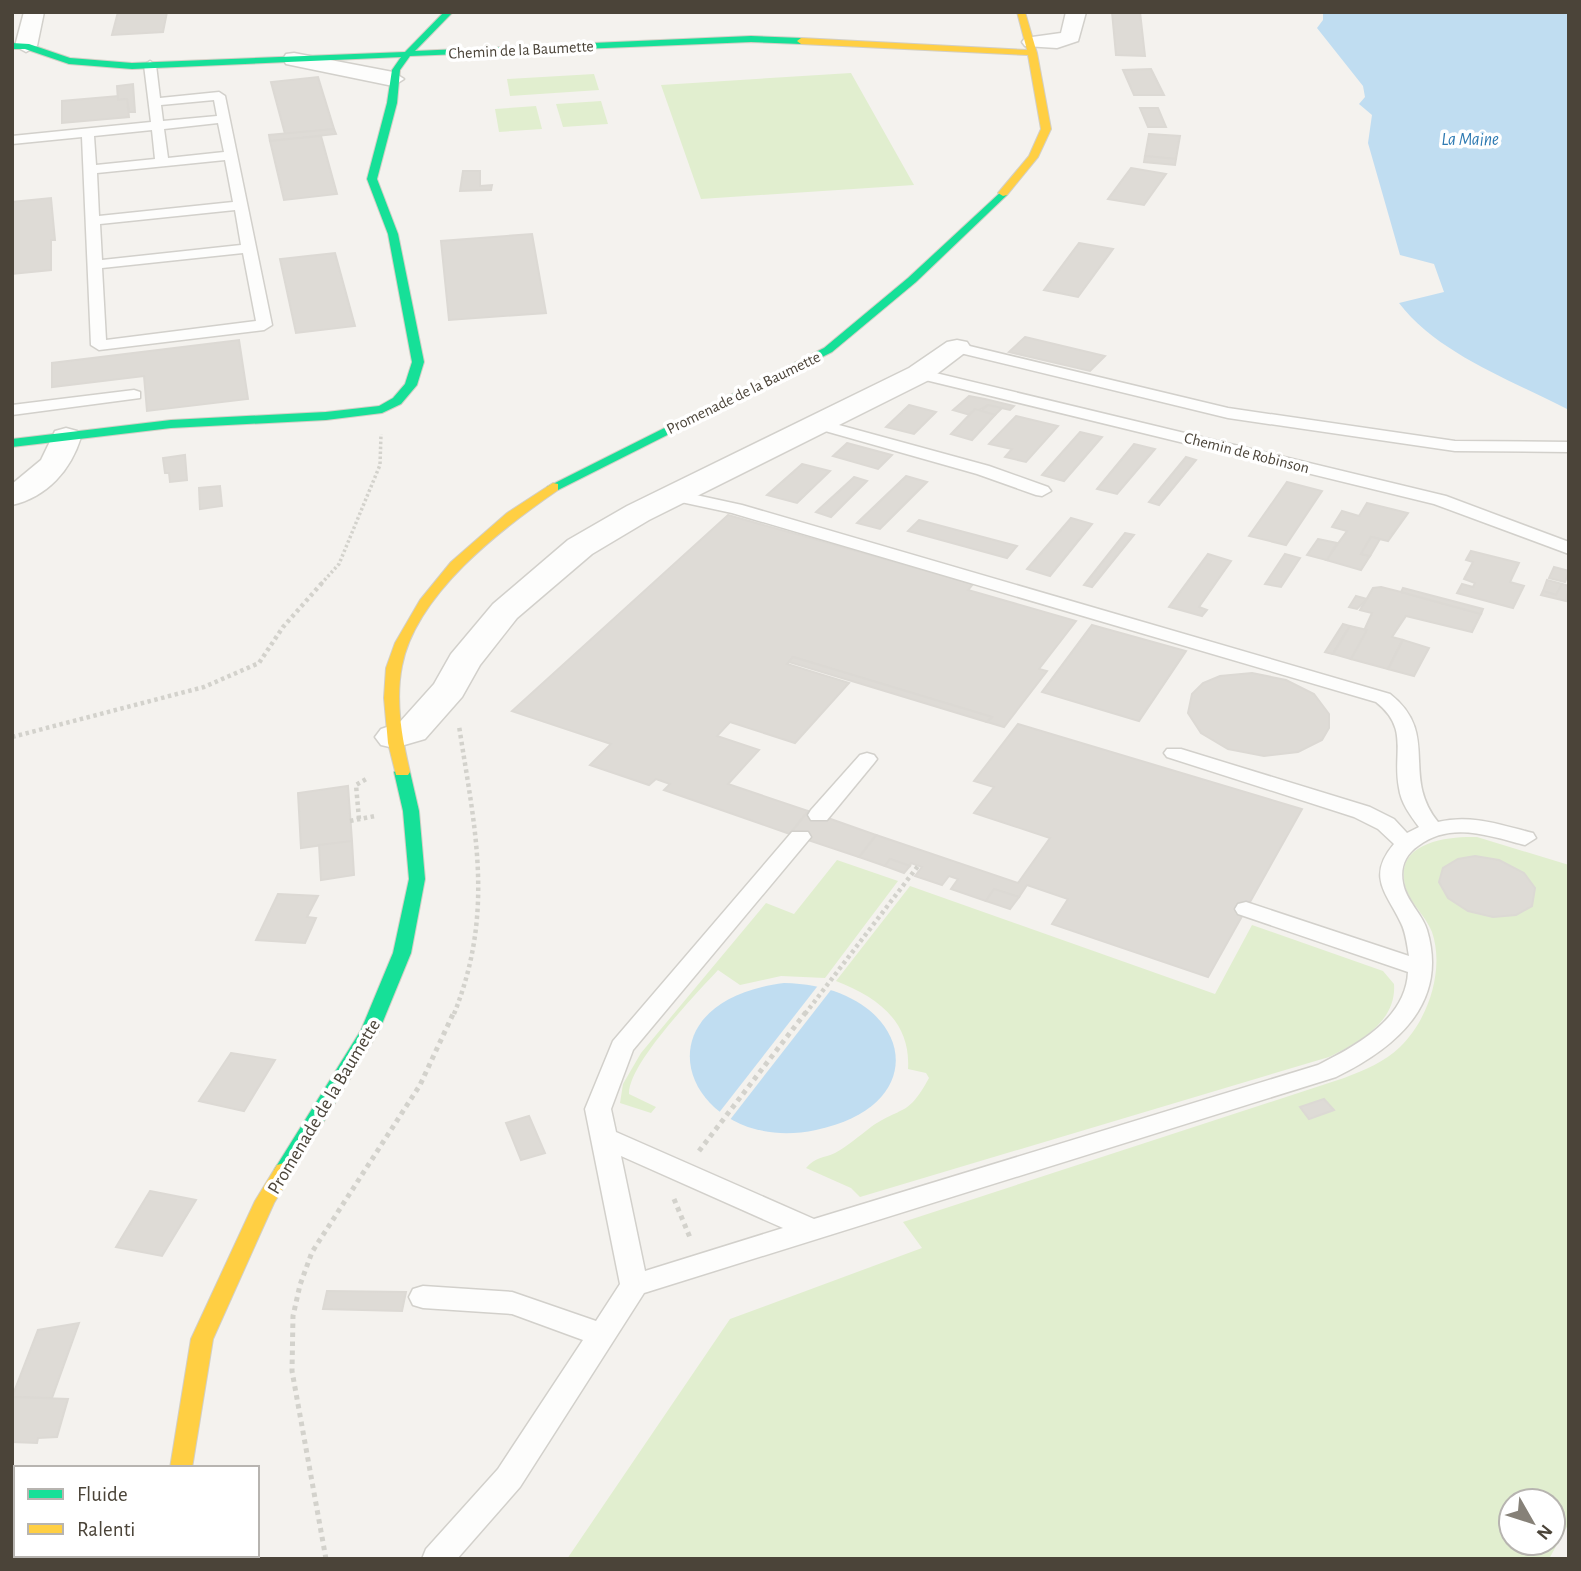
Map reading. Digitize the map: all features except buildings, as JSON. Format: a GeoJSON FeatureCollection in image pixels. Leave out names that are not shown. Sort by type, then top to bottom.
{"type":"FeatureCollection","features":[{"type":"Feature","properties":{"kind":"street"},"geometry":{"type":"LineString","coordinates":[[19,46],[34,12]]}},
{"type":"Feature","properties":{"kind":"street"},"geometry":{"type":"LineString","coordinates":[[12,443],[171,424],[326,416],[382,410],[397,401],[411,385],[418,362],[393,234],[372,179],[392,103],[393,79],[407,54],[449,12]]}},
{"type":"Feature","properties":{"kind":"street","name":"Promenade de la Baumette"},"geometry":{"type":"LineString","coordinates":[[181,1466],[202,1339],[265,1201],[370,1031],[402,953],[412,915],[417,879],[411,811],[394,737],[393,697],[397,653],[419,612],[450,569],[499,524],[555,486],[828,350],[861,325],[989,205],[1030,160],[1045,137],[1044,109],[1032,67],[1032,48],[1021,12]]}},
{"type":"Feature","properties":{"kind":"street","name":"Chemin de la Baumette"},"geometry":{"type":"LineString","coordinates":[[19,46],[69,61],[150,65],[751,39],[1032,48],[1071,37],[1076,12]]}},
{"type":"Feature","properties":{"kind":"street"},"geometry":{"type":"LineString","coordinates":[[294,59],[393,79]]}},
{"type":"Feature","properties":{"kind":"street"},"geometry":{"type":"LineString","coordinates":[[394,737],[411,731],[449,689],[483,636],[528,588],[580,547],[673,495],[919,374],[957,348]]}},
{"type":"Feature","properties":{"kind":"street"},"geometry":{"type":"LineString","coordinates":[[12,496],[34,486],[61,456],[66,437]]}},
{"type":"Feature","properties":{"kind":"street"},"geometry":{"type":"LineString","coordinates":[[393,697],[423,697],[449,689]]}},
{"type":"Feature","properties":{"kind":"lane"},"geometry":{"type":"LineString","coordinates":[[150,65],[162,162]]}},
{"type":"Feature","properties":{"kind":"lane"},"geometry":{"type":"LineString","coordinates":[[88,133],[99,345],[264,325],[219,96],[154,102]]}},
{"type":"Feature","properties":{"kind":"lane"},"geometry":{"type":"LineString","coordinates":[[12,140],[224,119]]}},
{"type":"Feature","properties":{"kind":"lane"},"geometry":{"type":"LineString","coordinates":[[90,170],[231,155]]}},
{"type":"Feature","properties":{"kind":"lane"},"geometry":{"type":"LineString","coordinates":[[92,221],[240,205]]}},
{"type":"Feature","properties":{"kind":"lane"},"geometry":{"type":"LineString","coordinates":[[95,265],[248,248]]}},
{"type":"Feature","properties":{"kind":"lane"},"geometry":{"type":"LineString","coordinates":[[957,348],[1228,413],[1455,446],[1569,447]]}},
{"type":"Feature","properties":{"kind":"lane","name":"Chemin de Robinson"},"geometry":{"type":"LineString","coordinates":[[919,374],[1440,500],[1520,528],[1569,549]]}},
{"type":"Feature","properties":{"kind":"lane"},"geometry":{"type":"LineString","coordinates":[[12,410],[134,395]]}},
{"type":"Feature","properties":{"kind":"lane"},"geometry":{"type":"LineString","coordinates":[[817,424],[983,470],[1042,491]]}},
{"type":"Feature","properties":{"kind":"lane"},"geometry":{"type":"LineString","coordinates":[[673,495],[736,509],[1383,698],[1402,713],[1408,724],[1409,785],[1413,801],[1433,830]]}},
{"type":"Feature","properties":{"kind":"lane"},"geometry":{"type":"LineString","coordinates":[[1174,753],[1362,812],[1386,824],[1406,844]]}},
{"type":"Feature","properties":{"kind":"lane"},"geometry":{"type":"LineString","coordinates":[[819,815],[867,759]]}},
{"type":"Feature","properties":{"kind":"lane"},"geometry":{"type":"LineString","coordinates":[[438,1559],[509,1478],[634,1285],[1327,1071],[1354,1059],[1397,1026],[1418,987],[1421,968],[1415,929],[1391,881],[1392,866],[1406,844],[1433,830],[1468,825],[1525,838]]}},
{"type":"Feature","properties":{"kind":"lane"},"geometry":{"type":"LineString","coordinates":[[634,1285],[598,1110],[622,1047],[800,837]]}},
{"type":"Feature","properties":{"kind":"lane"},"geometry":{"type":"LineString","coordinates":[[1246,909],[1421,968]]}},
{"type":"Feature","properties":{"kind":"lane"},"geometry":{"type":"LineString","coordinates":[[604,1138],[813,1230]]}},
{"type":"Feature","properties":{"kind":"lane"},"geometry":{"type":"LineString","coordinates":[[423,1297],[512,1303],[558,1317],[601,1335]]}},
{"type":"Feature","properties":{"kind":"path"},"geometry":{"type":"LineString","coordinates":[[12,737],[204,687],[259,663],[283,627],[339,564],[380,465],[382,410]]}},
{"type":"Feature","properties":{"kind":"path"},"geometry":{"type":"LineString","coordinates":[[326,1559],[292,1371],[291,1315],[299,1283],[312,1252],[428,1070],[450,1025],[466,981],[477,926],[478,863],[457,712],[449,689]]}},
{"type":"Feature","properties":{"kind":"path"},"geometry":{"type":"LineString","coordinates":[[356,785],[359,819]]}},
{"type":"Feature","properties":{"kind":"path"},"geometry":{"type":"LineString","coordinates":[[350,821],[367,818]]}},
{"type":"Feature","properties":{"kind":"path"},"geometry":{"type":"LineString","coordinates":[[722,1121],[918,866]]}},
{"type":"Feature","properties":{"kind":"green space"},"geometry":{"type":"Polygon","coordinates":[[[851,73],[914,185],[701,199],[661,85],[851,73]]]}},
{"type":"Feature","properties":{"kind":"green space"},"geometry":{"type":"Polygon","coordinates":[[[594,74],[599,90],[510,96],[507,79],[594,74]]]}},
{"type":"Feature","properties":{"kind":"green space"},"geometry":{"type":"Polygon","coordinates":[[[601,101],[608,124],[563,127],[556,104],[601,101]]]}},
{"type":"Feature","properties":{"kind":"green space"},"geometry":{"type":"Polygon","coordinates":[[[536,106],[542,129],[499,132],[495,109],[536,106]]]}},
{"type":"Feature","properties":{"kind":"green space"},"geometry":{"type":"Polygon","coordinates":[[[1477,837],[1569,865],[1569,1523],[1567,1527],[1567,1487],[1497,1487],[1497,1557],[1550,1557],[1549,1559],[567,1559],[730,1319],[922,1248],[903,1222],[1344,1078],[1388,1057],[1400,1047],[1419,1023],[1435,978],[1436,947],[1432,932],[1408,894],[1404,867],[1409,857],[1418,849],[1454,838],[1477,837]]]}},
{"type":"Feature","properties":{"kind":"green space"},"geometry":{"type":"Polygon","coordinates":[[[837,860],[898,881],[825,978],[781,976],[740,985],[718,970],[665,1030],[639,1065],[629,1094],[656,1107],[651,1113],[620,1103],[623,1084],[641,1053],[766,903],[794,914],[837,860]]]}},
{"type":"Feature","properties":{"kind":"green space"},"geometry":{"type":"Polygon","coordinates":[[[910,886],[1215,994],[1252,925],[1383,971],[1394,984],[1393,997],[1389,1009],[1374,1030],[1329,1057],[860,1197],[851,1188],[806,1168],[816,1160],[840,1150],[871,1127],[904,1109],[922,1091],[929,1078],[926,1073],[908,1069],[904,1037],[888,1013],[865,995],[836,981],[910,886]]]}},
{"type":"Feature","properties":{"kind":"water","name":"La Maine"},"geometry":{"type":"Polygon","coordinates":[[[1323,12],[1569,12],[1569,410],[1455,352],[1415,321],[1399,303],[1444,292],[1434,264],[1400,255],[1368,143],[1372,115],[1359,104],[1365,97],[1363,86],[1317,28],[1323,20],[1323,12]]]}},
{"type":"Feature","properties":{"kind":"water"},"geometry":{"type":"Polygon","coordinates":[[[784,983],[826,989],[859,1003],[882,1023],[894,1047],[894,1072],[882,1096],[856,1116],[816,1130],[772,1132],[735,1121],[708,1101],[693,1074],[691,1046],[704,1019],[735,996],[784,983]]]}},
{"type":"Feature","properties":{"kind":"pier"},"geometry":{"type":"Polygon","coordinates":[[[820,983],[834,986],[729,1121],[723,1118],[718,1114],[820,983]]]}},
{"type":"Feature","properties":{"kind":"traffic: fast"},"geometry":{"type":"LineString","coordinates":[[12,443],[171,424],[326,416],[382,409],[397,401],[411,385],[418,362],[393,234],[372,179],[392,103],[396,70],[407,54],[449,12]]}},
{"type":"Feature","properties":{"kind":"traffic: fast"},"geometry":{"type":"LineString","coordinates":[[12,46],[26,46],[69,61],[132,66],[751,39],[801,41]]}},
{"type":"Feature","properties":{"kind":"traffic: fast"},"geometry":{"type":"LineString","coordinates":[[553,487],[828,350],[912,280],[1003,193]]}},
{"type":"Feature","properties":{"kind":"traffic: fast"},"geometry":{"type":"LineString","coordinates":[[284,1170],[370,1031],[402,953],[417,879],[411,811],[402,772]]}},
{"type":"Feature","properties":{"kind":"traffic: slow"},"geometry":{"type":"LineString","coordinates":[[1003,193],[1033,157],[1046,129],[1028,33],[1021,12]]}},
{"type":"Feature","properties":{"kind":"traffic: slow"},"geometry":{"type":"LineString","coordinates":[[801,41],[1033,53]]}},
{"type":"Feature","properties":{"kind":"traffic: slow"},"geometry":{"type":"LineString","coordinates":[[402,772],[391,698],[394,668],[402,643],[425,603],[456,565],[492,532],[553,487]]}},
{"type":"Feature","properties":{"kind":"traffic: slow"},"geometry":{"type":"LineString","coordinates":[[181,1466],[202,1339],[265,1201],[284,1170]]}}]}
